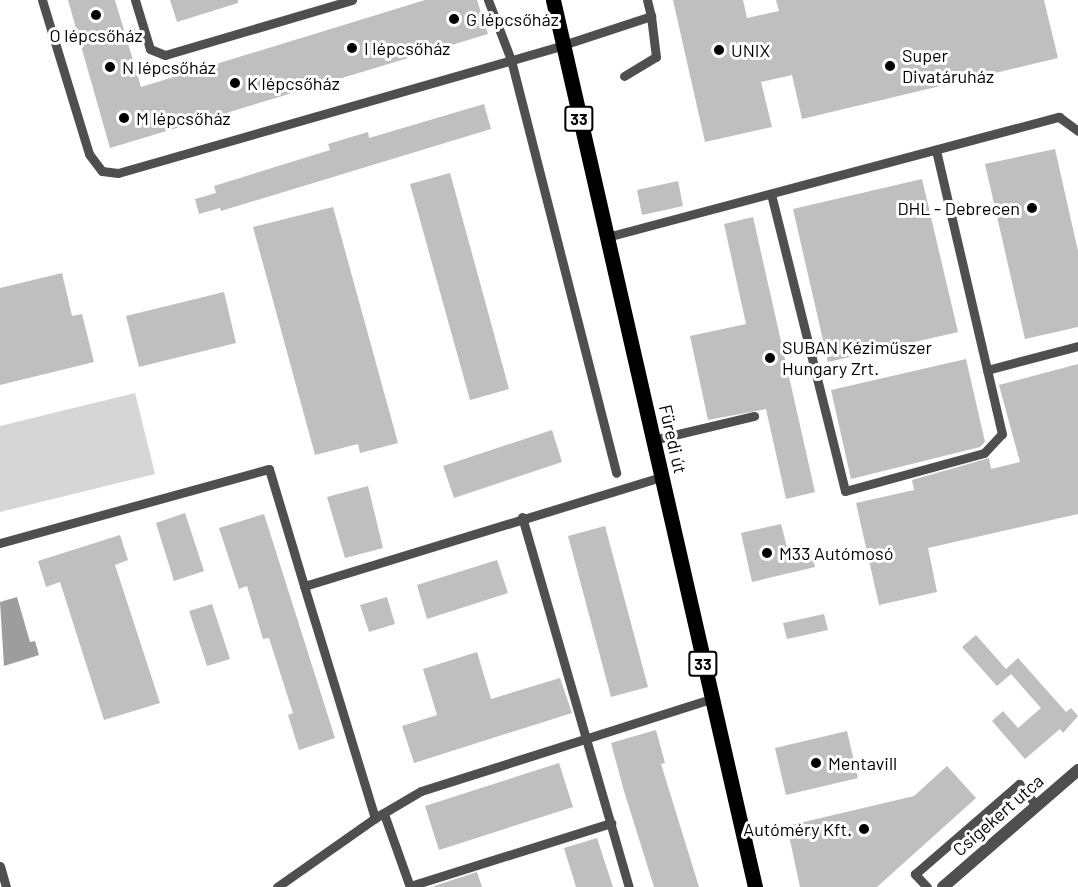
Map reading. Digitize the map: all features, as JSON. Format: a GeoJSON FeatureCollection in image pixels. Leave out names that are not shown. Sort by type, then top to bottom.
{"type":"FeatureCollection","features":[{"type":"Feature","properties":{"kind":"main road","name":"Füredi út"},"geometry":{"type":"LineString","coordinates":[[553,0],[755,887]]}},
{"type":"Feature","properties":{"kind":"street","name":"Csigekert utca"},"geometry":{"type":"LineString","coordinates":[[943,887],[1078,770]]}},
{"type":"Feature","properties":{"kind":"lane"},"geometry":{"type":"LineString","coordinates":[[42,0],[89,154],[102,171],[118,173],[563,45],[651,16]]}},
{"type":"Feature","properties":{"kind":"lane"},"geometry":{"type":"LineString","coordinates":[[135,0],[150,49],[165,55],[352,0]]}},
{"type":"Feature","properties":{"kind":"lane"},"geometry":{"type":"LineString","coordinates":[[488,0],[511,60],[616,472]]}},
{"type":"Feature","properties":{"kind":"lane"},"geometry":{"type":"LineString","coordinates":[[624,76],[656,57],[647,0]]}},
{"type":"Feature","properties":{"kind":"lane"},"geometry":{"type":"LineString","coordinates":[[606,237],[1059,117],[1078,131]]}},
{"type":"Feature","properties":{"kind":"lane"},"geometry":{"type":"LineString","coordinates":[[771,194],[845,491],[992,449],[1002,434],[936,150]]}},
{"type":"Feature","properties":{"kind":"lane"},"geometry":{"type":"LineString","coordinates":[[987,370],[1078,346]]}},
{"type":"Feature","properties":{"kind":"lane"},"geometry":{"type":"LineString","coordinates":[[653,440],[754,416]]}},
{"type":"Feature","properties":{"kind":"lane"},"geometry":{"type":"LineString","coordinates":[[0,543],[269,469],[304,586],[380,816],[410,886],[611,823]]}},
{"type":"Feature","properties":{"kind":"lane"},"geometry":{"type":"LineString","coordinates":[[304,586],[522,517],[661,477]]}},
{"type":"Feature","properties":{"kind":"lane"},"geometry":{"type":"LineString","coordinates":[[522,517],[629,887]]}},
{"type":"Feature","properties":{"kind":"lane"},"geometry":{"type":"LineString","coordinates":[[277,887],[380,816],[422,791],[711,699]]}},
{"type":"Feature","properties":{"kind":"lane"},"geometry":{"type":"LineString","coordinates":[[927,887],[915,874],[1019,784],[1036,805]]}},
{"type":"Feature","properties":{"kind":"lane"},"geometry":{"type":"LineString","coordinates":[[0,866],[6,887]]}},
{"type":"Feature","properties":{"kind":"shaded area"},"geometry":{"type":"Polygon","coordinates":[[[135,393],[155,474],[0,512],[0,426],[135,393]]]}},
{"type":"Feature","properties":{"kind":"shaded area"},"geometry":{"type":"Polygon","coordinates":[[[17,597],[30,642],[35,641],[39,655],[4,666],[0,602],[17,597]]]}},
{"type":"Feature","properties":{"kind":"building"},"geometry":{"type":"Polygon","coordinates":[[[68,0],[115,0],[141,87],[425,0],[477,0],[488,34],[110,148],[68,0]]]}},
{"type":"Feature","properties":{"kind":"building"},"geometry":{"type":"Polygon","coordinates":[[[170,0],[238,0],[238,3],[177,22],[170,0]]]}},
{"type":"Feature","properties":{"kind":"building","name":"Super Divatáruház"},"geometry":{"type":"Polygon","coordinates":[[[673,0],[743,0],[747,18],[779,11],[776,0],[1044,0],[1058,58],[802,119],[792,75],[761,82],[772,127],[705,142],[673,0]]]}},
{"type":"Feature","properties":{"kind":"building"},"geometry":{"type":"Polygon","coordinates":[[[484,104],[491,129],[221,211],[220,208],[199,214],[195,199],[216,193],[214,186],[330,150],[328,144],[368,132],[369,138],[484,104]]]}},
{"type":"Feature","properties":{"kind":"building","name":"DHL - Debrecen"},"geometry":{"type":"Polygon","coordinates":[[[1055,149],[1078,251],[1078,327],[1025,339],[985,164],[1055,149]]]}},
{"type":"Feature","properties":{"kind":"building"},"geometry":{"type":"Polygon","coordinates":[[[450,173],[509,389],[470,400],[410,184],[450,173]]]}},
{"type":"Feature","properties":{"kind":"building"},"geometry":{"type":"Polygon","coordinates":[[[922,179],[958,332],[828,362],[793,209],[922,179]]]}},
{"type":"Feature","properties":{"kind":"building"},"geometry":{"type":"Polygon","coordinates":[[[678,181],[683,206],[642,215],[637,190],[678,181]]]}},
{"type":"Feature","properties":{"kind":"building"},"geometry":{"type":"Polygon","coordinates":[[[333,207],[398,443],[360,453],[358,444],[315,455],[253,227],[333,207]]]}},
{"type":"Feature","properties":{"kind":"building","name":"SUBAN Kéziműszer Hungary Zrt."},"geometry":{"type":"Polygon","coordinates":[[[753,217],[815,492],[786,499],[766,409],[708,420],[690,336],[746,324],[724,224],[753,217]]]}},
{"type":"Feature","properties":{"kind":"building"},"geometry":{"type":"Polygon","coordinates":[[[62,273],[72,316],[82,314],[94,362],[0,385],[0,288],[62,273]]]}},
{"type":"Feature","properties":{"kind":"building"},"geometry":{"type":"Polygon","coordinates":[[[224,292],[236,343],[139,367],[126,316],[224,292]]]}},
{"type":"Feature","properties":{"kind":"building"},"geometry":{"type":"Polygon","coordinates":[[[966,359],[985,442],[980,447],[851,479],[831,390],[966,359]]]}},
{"type":"Feature","properties":{"kind":"building"},"geometry":{"type":"Polygon","coordinates":[[[1078,364],[1078,514],[928,548],[937,592],[879,605],[856,503],[914,490],[912,480],[989,458],[991,469],[1020,462],[999,385],[1078,364]]]}},
{"type":"Feature","properties":{"kind":"building"},"geometry":{"type":"Polygon","coordinates":[[[552,430],[562,462],[454,498],[443,466],[552,430]]]}},
{"type":"Feature","properties":{"kind":"building"},"geometry":{"type":"Polygon","coordinates":[[[368,486],[383,548],[345,558],[327,497],[368,486]]]}},
{"type":"Feature","properties":{"kind":"building"},"geometry":{"type":"Polygon","coordinates":[[[185,513],[204,571],[174,581],[156,523],[185,513]]]}},
{"type":"Feature","properties":{"kind":"building"},"geometry":{"type":"Polygon","coordinates":[[[264,514],[335,738],[299,750],[288,715],[293,713],[269,638],[263,639],[247,586],[239,589],[219,528],[264,514]]]}},
{"type":"Feature","properties":{"kind":"building","name":"M33 Autómosó"},"geometry":{"type":"Polygon","coordinates":[[[781,524],[789,555],[811,550],[815,567],[752,582],[741,533],[781,524]]]}},
{"type":"Feature","properties":{"kind":"building"},"geometry":{"type":"Polygon","coordinates":[[[605,526],[648,687],[611,697],[568,536],[605,526]]]}},
{"type":"Feature","properties":{"kind":"building"},"geometry":{"type":"Polygon","coordinates":[[[120,535],[128,560],[115,565],[160,703],[104,720],[60,582],[46,587],[38,561],[120,535]]]}},
{"type":"Feature","properties":{"kind":"building"},"geometry":{"type":"Polygon","coordinates":[[[497,560],[508,593],[427,619],[417,585],[497,560]]]}},
{"type":"Feature","properties":{"kind":"building"},"geometry":{"type":"Polygon","coordinates":[[[387,597],[395,624],[369,632],[360,605],[387,597]]]}},
{"type":"Feature","properties":{"kind":"building"},"geometry":{"type":"Polygon","coordinates":[[[212,604],[230,659],[207,666],[189,611],[212,604]]]}},
{"type":"Feature","properties":{"kind":"building"},"geometry":{"type":"Polygon","coordinates":[[[824,614],[828,630],[787,639],[783,623],[824,614]]]}},
{"type":"Feature","properties":{"kind":"building"},"geometry":{"type":"Polygon","coordinates":[[[976,635],[1006,669],[1018,658],[1066,712],[1071,708],[1078,716],[1063,733],[1060,729],[1025,759],[992,721],[1003,711],[1018,728],[1041,708],[1011,674],[997,686],[962,647],[976,635]]]}},
{"type":"Feature","properties":{"kind":"building"},"geometry":{"type":"Polygon","coordinates":[[[477,652],[491,699],[560,678],[572,713],[414,763],[402,726],[437,715],[423,669],[477,652]]]}},
{"type":"Feature","properties":{"kind":"building"},"geometry":{"type":"Polygon","coordinates":[[[656,730],[665,763],[661,764],[699,887],[654,887],[624,791],[611,743],[656,730]]]}},
{"type":"Feature","properties":{"kind":"building","name":"Mentavill"},"geometry":{"type":"Polygon","coordinates":[[[847,731],[858,778],[786,795],[775,748],[847,731]]]}},
{"type":"Feature","properties":{"kind":"building"},"geometry":{"type":"Polygon","coordinates":[[[559,763],[573,807],[439,850],[425,806],[559,763]]]}},
{"type":"Feature","properties":{"kind":"building","name":"Autóméry Kft."},"geometry":{"type":"Polygon","coordinates":[[[947,766],[976,798],[877,887],[800,887],[787,826],[914,796],[947,766]]]}},
{"type":"Feature","properties":{"kind":"building"},"geometry":{"type":"Polygon","coordinates":[[[597,838],[613,887],[576,887],[564,848],[597,838]]]}},
{"type":"Feature","properties":{"kind":"building"},"geometry":{"type":"Polygon","coordinates":[[[477,872],[482,887],[434,887],[434,886],[477,872]]]}},
{"type":"Feature","properties":{"kind":"place","name":"O lépcsőház"},"geometry":{"type":"Point","coordinates":[96,15]}},
{"type":"Feature","properties":{"kind":"place","name":"G lépcsőház"},"geometry":{"type":"Point","coordinates":[454,19]}},
{"type":"Feature","properties":{"kind":"place","name":"I lépcsőház"},"geometry":{"type":"Point","coordinates":[352,48]}},
{"type":"Feature","properties":{"kind":"place","name":"UNIX"},"geometry":{"type":"Point","coordinates":[719,50]}},
{"type":"Feature","properties":{"kind":"place","name":"Super Divatáruház"},"geometry":{"type":"Point","coordinates":[890,66]}},
{"type":"Feature","properties":{"kind":"place","name":"N lépcsőház"},"geometry":{"type":"Point","coordinates":[110,67]}},
{"type":"Feature","properties":{"kind":"place","name":"K lépcsőház"},"geometry":{"type":"Point","coordinates":[235,83]}},
{"type":"Feature","properties":{"kind":"place","name":"M lépcsőház"},"geometry":{"type":"Point","coordinates":[124,118]}},
{"type":"Feature","properties":{"kind":"place","name":"DHL - Debrecen"},"geometry":{"type":"Point","coordinates":[1032,208]}},
{"type":"Feature","properties":{"kind":"place","name":"SUBAN Kéziműszer Hungary Zrt."},"geometry":{"type":"Point","coordinates":[770,358]}},
{"type":"Feature","properties":{"kind":"place","name":"M33 Autómosó"},"geometry":{"type":"Point","coordinates":[767,553]}},
{"type":"Feature","properties":{"kind":"place","name":"Mentavill"},"geometry":{"type":"Point","coordinates":[816,763]}},
{"type":"Feature","properties":{"kind":"place","name":"Autóméry Kft."},"geometry":{"type":"Point","coordinates":[864,829]}}]}
